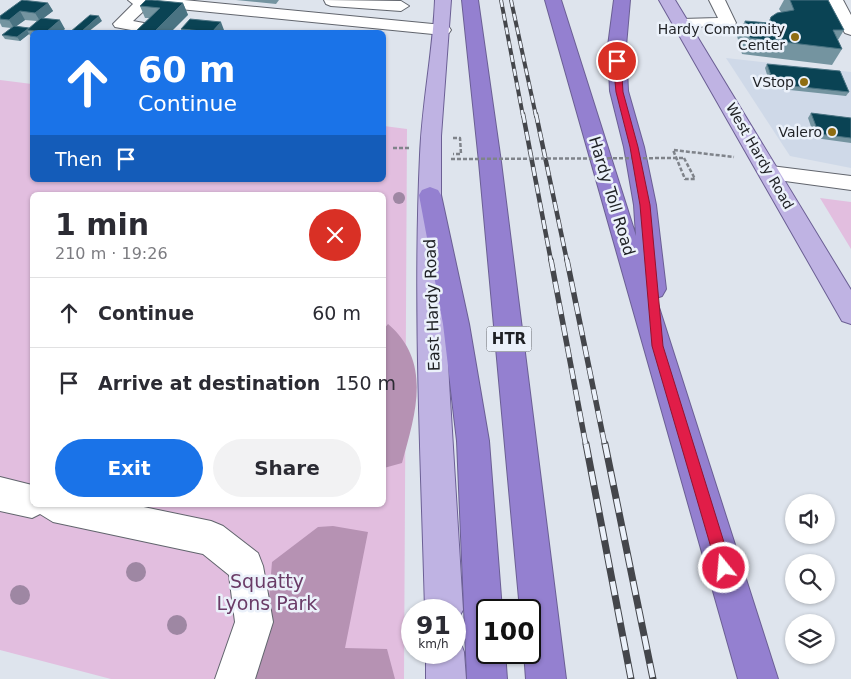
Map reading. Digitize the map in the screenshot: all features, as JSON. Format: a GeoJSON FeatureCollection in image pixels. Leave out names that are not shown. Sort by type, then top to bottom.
{"type":"FeatureCollection","features":[{"type":"Feature","properties":{"kind":"highway","name":"HTR"},"geometry":{"type":"LineString","coordinates":[[470,0],[491,171],[546,679]]}},
{"type":"Feature","properties":{"kind":"highway","name":"Hardy Toll Road"},"geometry":{"type":"LineString","coordinates":[[553,0],[758,679]]}},
{"type":"Feature","properties":{"kind":"highway"},"geometry":{"type":"LineString","coordinates":[[622,0],[617,46],[620,92],[634,147],[645,205],[658,346]]}},
{"type":"Feature","properties":{"kind":"highway"},"geometry":{"type":"LineString","coordinates":[[430,196],[456,324],[473,441],[487,679]]}},
{"type":"Feature","properties":{"kind":"main road","name":"East Hardy Road"},"geometry":{"type":"LineString","coordinates":[[443,0],[443,30],[431,117],[430,256],[444,599]]}},
{"type":"Feature","properties":{"kind":"main road","name":"West Hardy Road"},"geometry":{"type":"LineString","coordinates":[[667,0],[771,173],[851,313]]}},
{"type":"Feature","properties":{"kind":"main road"},"geometry":{"type":"LineString","coordinates":[[445,664],[446,679]]}},
{"type":"Feature","properties":{"kind":"street"},"geometry":{"type":"LineString","coordinates":[[153,30],[154,29],[120,24],[141,0],[443,30]]}},
{"type":"Feature","properties":{"kind":"street"},"geometry":{"type":"LineString","coordinates":[[282,14],[290,0]]}},
{"type":"Feature","properties":{"kind":"street"},"geometry":{"type":"LineString","coordinates":[[325,0],[402,3],[392,25]]}},
{"type":"Feature","properties":{"kind":"street"},"geometry":{"type":"LineString","coordinates":[[682,24],[728,23],[716,0]]}},
{"type":"Feature","properties":{"kind":"street"},"geometry":{"type":"LineString","coordinates":[[835,0],[851,30]]}},
{"type":"Feature","properties":{"kind":"street"},"geometry":{"type":"LineString","coordinates":[[771,173],[851,183]]}},
{"type":"Feature","properties":{"kind":"street"},"geometry":{"type":"LineString","coordinates":[[0,494],[30,501]]}},
{"type":"Feature","properties":{"kind":"street"},"geometry":{"type":"LineString","coordinates":[[64,507],[211,538],[245,566],[254,622],[235,679]]}},
{"type":"Feature","properties":{"kind":"path"},"geometry":{"type":"LineString","coordinates":[[460,138],[461,154]]}},
{"type":"Feature","properties":{"kind":"path"},"geometry":{"type":"LineString","coordinates":[[451,160],[684,158],[695,179],[685,179],[673,150],[740,158]]}},
{"type":"Feature","properties":{"kind":"shaded area"},"geometry":{"type":"Polygon","coordinates":[[[726,58],[851,72],[851,168],[790,156],[726,58]]]}},
{"type":"Feature","properties":{"kind":"shaded area"},"geometry":{"type":"Polygon","coordinates":[[[388,324],[402,339],[411,355],[416,372],[417,390],[412,426],[402,463],[386,467],[386,326],[388,324]]]}},
{"type":"Feature","properties":{"kind":"shaded area"},"geometry":{"type":"Polygon","coordinates":[[[333,526],[368,532],[345,648],[387,649],[395,679],[254,679],[266,636],[272,562],[318,527],[333,526]]]}},
{"type":"Feature","properties":{"kind":"green space","name":"Squatty Lyons Park"},"geometry":{"type":"Polygon","coordinates":[[[0,80],[30,84],[30,182],[386,182],[386,126],[407,129],[404,599],[401,599],[401,664],[404,664],[404,679],[111,679],[0,650],[0,80]]]}},
{"type":"Feature","properties":{"kind":"green space"},"geometry":{"type":"Polygon","coordinates":[[[820,198],[851,202],[851,249],[820,198]]]}},
{"type":"Feature","properties":{"kind":"building"},"geometry":{"type":"Polygon","coordinates":[[[22,0],[48,3],[35,13],[20,11],[9,20],[0,19],[0,16],[22,0]]]}},
{"type":"Feature","properties":{"kind":"building"},"geometry":{"type":"Polygon","coordinates":[[[146,0],[183,3],[156,30],[137,30],[160,8],[140,6],[146,0]]]}},
{"type":"Feature","properties":{"kind":"building"},"geometry":{"type":"Polygon","coordinates":[[[790,0],[828,0],[844,30],[833,30],[842,49],[750,38],[745,21],[769,23],[771,17],[777,13],[794,10],[790,0]]]}},
{"type":"Feature","properties":{"kind":"building"},"geometry":{"type":"Polygon","coordinates":[[[90,15],[99,16],[83,30],[72,30],[90,15]]]}},
{"type":"Feature","properties":{"kind":"building"},"geometry":{"type":"Polygon","coordinates":[[[41,18],[60,20],[48,30],[27,30],[41,18]]]}},
{"type":"Feature","properties":{"kind":"building"},"geometry":{"type":"Polygon","coordinates":[[[190,19],[221,22],[214,30],[181,29],[190,19]]]}},
{"type":"Feature","properties":{"kind":"building"},"geometry":{"type":"Polygon","coordinates":[[[14,26],[29,28],[17,37],[2,35],[14,26]]]}},
{"type":"Feature","properties":{"kind":"building","name":"VStop"},"geometry":{"type":"Polygon","coordinates":[[[767,64],[840,71],[849,92],[774,84],[767,64]]]}},
{"type":"Feature","properties":{"kind":"building","name":"Valero"},"geometry":{"type":"Polygon","coordinates":[[[811,113],[851,118],[851,138],[819,134],[811,113]]]}},
{"type":"Feature","properties":{"kind":"railway"},"geometry":{"type":"LineString","coordinates":[[501,0],[523,116]]}},
{"type":"Feature","properties":{"kind":"railway"},"geometry":{"type":"LineString","coordinates":[[511,0],[536,116]]}},
{"type":"Feature","properties":{"kind":"railway"},"geometry":{"type":"LineString","coordinates":[[523,114],[551,261]]}},
{"type":"Feature","properties":{"kind":"railway"},"geometry":{"type":"LineString","coordinates":[[536,114],[567,261]]}},
{"type":"Feature","properties":{"kind":"railway"},"geometry":{"type":"LineString","coordinates":[[551,260],[586,446]]}},
{"type":"Feature","properties":{"kind":"railway"},"geometry":{"type":"LineString","coordinates":[[567,260],[605,446]]}},
{"type":"Feature","properties":{"kind":"railway"},"geometry":{"type":"LineString","coordinates":[[586,444],[631,679]]}},
{"type":"Feature","properties":{"kind":"railway"},"geometry":{"type":"LineString","coordinates":[[605,444],[653,679]]}},
{"type":"Feature","properties":{"kind":"place","name":"Hardy Community Center"},"geometry":{"type":"Point","coordinates":[795,37]}},
{"type":"Feature","properties":{"kind":"place","name":"VStop"},"geometry":{"type":"Point","coordinates":[804,82]}},
{"type":"Feature","properties":{"kind":"place","name":"Valero"},"geometry":{"type":"Point","coordinates":[832,132]}},
{"type":"Feature","properties":{"kind":"route"},"geometry":{"type":"LineString","coordinates":[[617,61],[620,92],[634,147],[645,205],[658,346],[724,568]]}}]}
